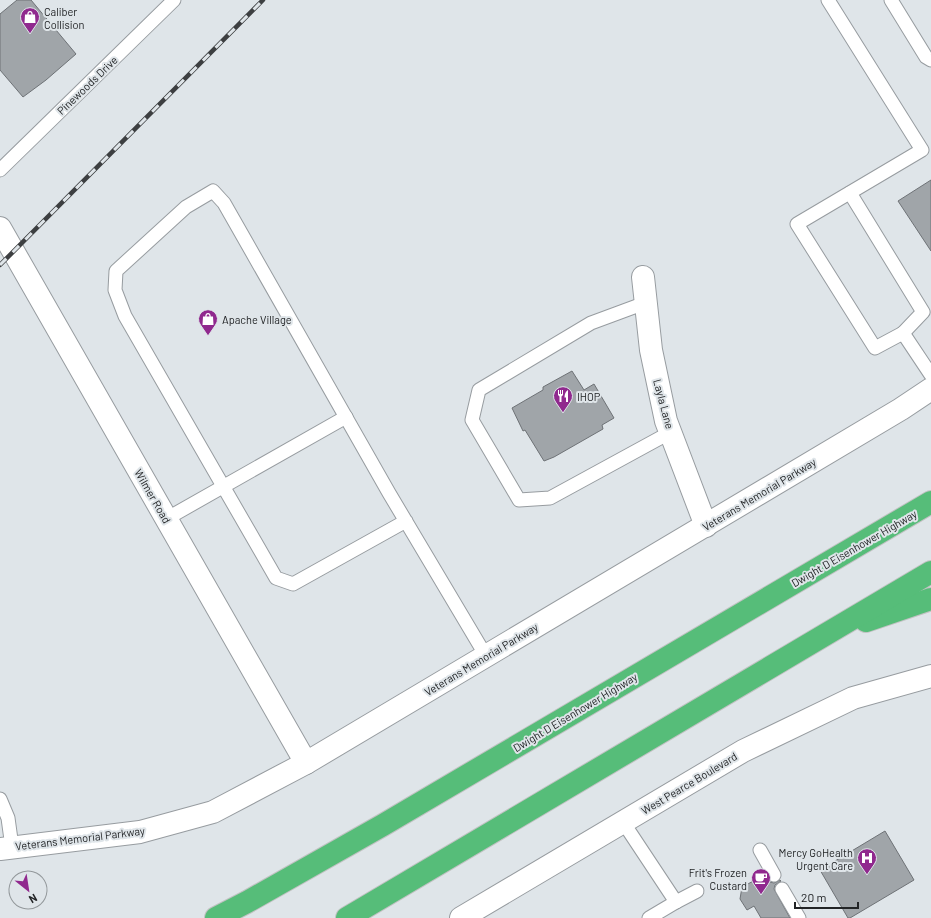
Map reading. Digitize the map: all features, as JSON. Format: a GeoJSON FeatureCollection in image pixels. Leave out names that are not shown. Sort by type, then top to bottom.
{"type":"FeatureCollection","features":[{"type":"Feature","properties":{"kind":"highway","name":"Dwight D Eisenhower Highway"},"geometry":{"type":"LineString","coordinates":[[216,918],[261,895],[383,825],[931,502]]}},
{"type":"Feature","properties":{"kind":"highway"},"geometry":{"type":"LineString","coordinates":[[348,918],[931,572]]}},
{"type":"Feature","properties":{"kind":"highway"},"geometry":{"type":"LineString","coordinates":[[824,636],[931,599]]}},
{"type":"Feature","properties":{"kind":"street","name":"Wilmer Road"},"geometry":{"type":"LineString","coordinates":[[0,228],[306,763]]}},
{"type":"Feature","properties":{"kind":"street","name":"Layla Lane"},"geometry":{"type":"LineString","coordinates":[[643,277],[651,350],[666,421],[706,526]]}},
{"type":"Feature","properties":{"kind":"street","name":"Veterans Memorial Parkway"},"geometry":{"type":"LineString","coordinates":[[6,848],[140,832],[213,812],[306,763],[706,526],[901,409],[931,389]]}},
{"type":"Feature","properties":{"kind":"street","name":"West Pearce Boulevard"},"geometry":{"type":"LineString","coordinates":[[461,918],[744,751],[853,698],[931,676]]}},
{"type":"Feature","properties":{"kind":"lane","name":"Pinewoods Drive"},"geometry":{"type":"LineString","coordinates":[[0,170],[174,0]]}},
{"type":"Feature","properties":{"kind":"lane"},"geometry":{"type":"LineString","coordinates":[[828,0],[926,147],[797,224],[875,348],[903,333],[923,312],[850,193]]}},
{"type":"Feature","properties":{"kind":"lane"},"geometry":{"type":"LineString","coordinates":[[891,0],[926,57],[931,60]]}},
{"type":"Feature","properties":{"kind":"lane"},"geometry":{"type":"LineString","coordinates":[[406,521],[293,584],[276,578],[125,316],[115,290],[116,271],[186,207],[213,191],[224,203],[406,521],[486,656]]}},
{"type":"Feature","properties":{"kind":"lane"},"geometry":{"type":"LineString","coordinates":[[645,304],[591,323],[479,390],[472,420],[519,500],[550,498],[671,432]]}},
{"type":"Feature","properties":{"kind":"lane"},"geometry":{"type":"LineString","coordinates":[[903,333],[931,375]]}},
{"type":"Feature","properties":{"kind":"lane"},"geometry":{"type":"LineString","coordinates":[[166,519],[346,417]]}},
{"type":"Feature","properties":{"kind":"lane"},"geometry":{"type":"LineString","coordinates":[[0,799],[8,818],[6,848]]}},
{"type":"Feature","properties":{"kind":"lane"},"geometry":{"type":"LineString","coordinates":[[623,822],[676,902]]}},
{"type":"Feature","properties":{"kind":"lane"},"geometry":{"type":"LineString","coordinates":[[760,850],[774,875]]}},
{"type":"Feature","properties":{"kind":"lane"},"geometry":{"type":"LineString","coordinates":[[782,889],[799,918]]}},
{"type":"Feature","properties":{"kind":"lane"},"geometry":{"type":"LineString","coordinates":[[650,918],[697,891]]}},
{"type":"Feature","properties":{"kind":"building","name":"Caliber Collision"},"geometry":{"type":"Polygon","coordinates":[[[17,0],[31,0],[76,54],[46,80],[23,97],[0,70],[0,14],[17,0]]]}},
{"type":"Feature","properties":{"kind":"building"},"geometry":{"type":"Polygon","coordinates":[[[931,180],[931,251],[898,201],[931,180]]]}},
{"type":"Feature","properties":{"kind":"building","name":"IHOP"},"geometry":{"type":"Polygon","coordinates":[[[572,371],[584,390],[594,384],[614,418],[602,425],[603,429],[554,457],[544,461],[525,430],[523,431],[512,408],[543,390],[543,387],[572,371]]]}},
{"type":"Feature","properties":{"kind":"building","name":"Mercy GoHealth Urgent Care"},"geometry":{"type":"Polygon","coordinates":[[[885,831],[914,880],[848,918],[820,870],[885,831]]]}},
{"type":"Feature","properties":{"kind":"building","name":"Frit's Frozen Custard"},"geometry":{"type":"Polygon","coordinates":[[[765,875],[770,882],[774,883],[780,880],[781,881],[775,885],[774,889],[790,918],[761,918],[754,906],[747,910],[740,899],[742,887],[765,875]]]}},
{"type":"Feature","properties":{"kind":"railway"},"geometry":{"type":"LineString","coordinates":[[0,265],[263,0]]}},
{"type":"Feature","properties":{"kind":"place","name":"Caliber Collision"},"geometry":{"type":"Point","coordinates":[30,34]}},
{"type":"Feature","properties":{"kind":"place","name":"Apache Village"},"geometry":{"type":"Point","coordinates":[208,336]}},
{"type":"Feature","properties":{"kind":"place","name":"IHOP"},"geometry":{"type":"Point","coordinates":[563,413]}},
{"type":"Feature","properties":{"kind":"place","name":"Mercy GoHealth Urgent Care"},"geometry":{"type":"Point","coordinates":[867,875]}},
{"type":"Feature","properties":{"kind":"place","name":"Frit's Frozen Custard"},"geometry":{"type":"Point","coordinates":[761,895]}}]}
